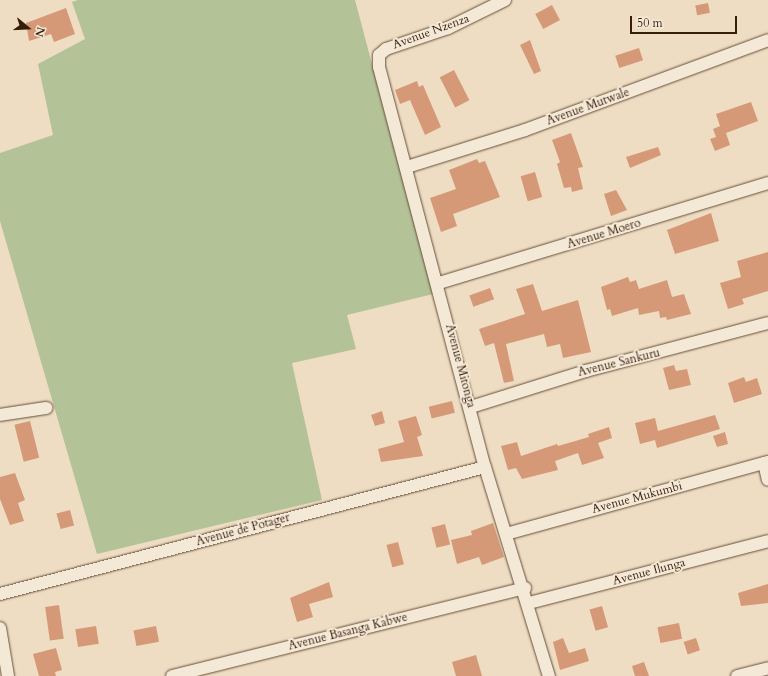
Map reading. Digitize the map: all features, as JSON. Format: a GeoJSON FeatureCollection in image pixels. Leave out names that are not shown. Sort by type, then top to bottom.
{"type":"FeatureCollection","features":[{"type":"Feature","properties":{"kind":"street","name":"Avenue Nzenza"},"geometry":{"type":"LineString","coordinates":[[379,55],[386,49],[448,28],[505,0]]}},
{"type":"Feature","properties":{"kind":"street","name":"Avenue Mutwale"},"geometry":{"type":"LineString","coordinates":[[407,167],[525,130],[768,40]]}},
{"type":"Feature","properties":{"kind":"street","name":"Avenue Mitonga"},"geometry":{"type":"LineString","coordinates":[[379,55],[379,67],[439,283],[485,467],[525,588],[549,676]]}},
{"type":"Feature","properties":{"kind":"street","name":"Avenue Moero"},"geometry":{"type":"LineString","coordinates":[[439,283],[768,183]]}},
{"type":"Feature","properties":{"kind":"street","name":"Avenue Sankuru"},"geometry":{"type":"LineString","coordinates":[[471,407],[586,371],[768,323]]}},
{"type":"Feature","properties":{"kind":"street"},"geometry":{"type":"LineString","coordinates":[[0,415],[46,408]]}},
{"type":"Feature","properties":{"kind":"street"},"geometry":{"type":"LineString","coordinates":[[766,463],[768,480]]}},
{"type":"Feature","properties":{"kind":"street","name":"Avenue Mukumbi"},"geometry":{"type":"LineString","coordinates":[[506,534],[766,463]]}},
{"type":"Feature","properties":{"kind":"street","name":"Avenue de Potager"},"geometry":{"type":"LineString","coordinates":[[0,594],[485,467]]}},
{"type":"Feature","properties":{"kind":"street","name":"Avenue Ilunga"},"geometry":{"type":"LineString","coordinates":[[529,603],[768,541]]}},
{"type":"Feature","properties":{"kind":"street","name":"Avenue Basanga Kabwe"},"geometry":{"type":"LineString","coordinates":[[172,676],[525,588]]}},
{"type":"Feature","properties":{"kind":"street"},"geometry":{"type":"LineString","coordinates":[[0,628],[8,676]]}},
{"type":"Feature","properties":{"kind":"street"},"geometry":{"type":"LineString","coordinates":[[737,676],[768,668]]}},
{"type":"Feature","properties":{"kind":"green space"},"geometry":{"type":"Polygon","coordinates":[[[78,0],[355,0],[433,294],[347,315],[356,349],[292,363],[322,500],[97,554],[0,221],[0,153],[53,135],[38,64],[85,39],[72,2],[78,0]]]}},
{"type":"Feature","properties":{"kind":"building"},"geometry":{"type":"Polygon","coordinates":[[[708,3],[710,13],[697,15],[695,5],[708,3]]]}},
{"type":"Feature","properties":{"kind":"building"},"geometry":{"type":"Polygon","coordinates":[[[552,5],[560,20],[543,29],[535,14],[552,5]]]}},
{"type":"Feature","properties":{"kind":"building"},"geometry":{"type":"Polygon","coordinates":[[[66,8],[75,34],[54,42],[51,34],[29,41],[26,23],[66,8]]]}},
{"type":"Feature","properties":{"kind":"building"},"geometry":{"type":"Polygon","coordinates":[[[530,40],[541,71],[534,74],[520,45],[530,40]]]}},
{"type":"Feature","properties":{"kind":"building"},"geometry":{"type":"Polygon","coordinates":[[[639,48],[643,60],[619,68],[615,56],[639,48]]]}},
{"type":"Feature","properties":{"kind":"building"},"geometry":{"type":"Polygon","coordinates":[[[454,70],[469,100],[455,108],[440,77],[454,70]]]}},
{"type":"Feature","properties":{"kind":"building"},"geometry":{"type":"Polygon","coordinates":[[[417,81],[419,87],[423,85],[441,127],[425,135],[410,100],[400,104],[395,90],[417,81]]]}},
{"type":"Feature","properties":{"kind":"building"},"geometry":{"type":"Polygon","coordinates":[[[751,102],[758,121],[726,133],[730,145],[715,151],[710,139],[716,137],[713,129],[720,126],[716,114],[751,102]]]}},
{"type":"Feature","properties":{"kind":"building"},"geometry":{"type":"Polygon","coordinates":[[[571,133],[583,167],[578,168],[583,189],[572,192],[571,187],[564,188],[557,164],[560,162],[552,140],[571,133]]]}},
{"type":"Feature","properties":{"kind":"building"},"geometry":{"type":"Polygon","coordinates":[[[658,147],[661,155],[630,168],[626,157],[658,147]]]}},
{"type":"Feature","properties":{"kind":"building"},"geometry":{"type":"Polygon","coordinates":[[[477,159],[479,163],[485,161],[500,197],[453,214],[457,226],[441,232],[430,198],[456,189],[449,170],[477,159]]]}},
{"type":"Feature","properties":{"kind":"building"},"geometry":{"type":"Polygon","coordinates":[[[535,172],[542,197],[528,201],[521,176],[535,172]]]}},
{"type":"Feature","properties":{"kind":"building"},"geometry":{"type":"Polygon","coordinates":[[[616,190],[627,210],[611,216],[604,194],[616,190]]]}},
{"type":"Feature","properties":{"kind":"building"},"geometry":{"type":"Polygon","coordinates":[[[711,213],[719,241],[675,254],[667,230],[711,213]]]}},
{"type":"Feature","properties":{"kind":"building"},"geometry":{"type":"Polygon","coordinates":[[[768,252],[768,291],[742,299],[744,304],[728,309],[720,283],[741,277],[737,261],[768,252]]]}},
{"type":"Feature","properties":{"kind":"building"},"geometry":{"type":"Polygon","coordinates":[[[628,277],[630,282],[636,280],[639,289],[667,280],[672,297],[684,294],[691,314],[667,320],[666,317],[660,318],[659,311],[639,315],[638,308],[612,316],[610,309],[607,310],[601,287],[628,277]]]}},
{"type":"Feature","properties":{"kind":"building"},"geometry":{"type":"Polygon","coordinates":[[[533,284],[542,311],[578,300],[591,352],[563,358],[560,344],[547,347],[544,334],[506,344],[514,381],[504,383],[494,343],[485,346],[479,329],[525,314],[516,289],[533,284]]]}},
{"type":"Feature","properties":{"kind":"building"},"geometry":{"type":"Polygon","coordinates":[[[490,288],[494,299],[473,307],[469,296],[490,288]]]}},
{"type":"Feature","properties":{"kind":"building"},"geometry":{"type":"Polygon","coordinates":[[[674,365],[676,371],[687,369],[691,385],[669,390],[663,368],[674,365]]]}},
{"type":"Feature","properties":{"kind":"building"},"geometry":{"type":"Polygon","coordinates":[[[744,377],[746,382],[757,378],[762,394],[734,403],[728,383],[744,377]]]}},
{"type":"Feature","properties":{"kind":"building"},"geometry":{"type":"Polygon","coordinates":[[[452,401],[455,413],[432,418],[429,407],[452,401]]]}},
{"type":"Feature","properties":{"kind":"building"},"geometry":{"type":"Polygon","coordinates":[[[382,411],[385,423],[375,426],[371,415],[382,411]]]}},
{"type":"Feature","properties":{"kind":"building"},"geometry":{"type":"Polygon","coordinates":[[[715,415],[720,429],[657,448],[655,440],[640,444],[635,423],[655,418],[658,431],[715,415]]]}},
{"type":"Feature","properties":{"kind":"building"},"geometry":{"type":"Polygon","coordinates":[[[416,416],[422,435],[417,437],[423,456],[381,462],[378,449],[404,442],[398,421],[416,416]]]}},
{"type":"Feature","properties":{"kind":"building"},"geometry":{"type":"Polygon","coordinates":[[[30,421],[39,458],[24,462],[14,425],[30,421]]]}},
{"type":"Feature","properties":{"kind":"building"},"geometry":{"type":"Polygon","coordinates":[[[609,427],[612,438],[598,443],[604,458],[582,465],[578,453],[555,461],[558,470],[522,479],[516,468],[508,470],[501,446],[517,442],[521,456],[557,444],[558,446],[589,437],[588,434],[609,427]]]}},
{"type":"Feature","properties":{"kind":"building"},"geometry":{"type":"Polygon","coordinates":[[[725,432],[728,444],[717,447],[713,436],[725,432]]]}},
{"type":"Feature","properties":{"kind":"building"},"geometry":{"type":"Polygon","coordinates":[[[15,473],[25,500],[18,503],[24,521],[10,525],[0,499],[0,477],[15,473]]]}},
{"type":"Feature","properties":{"kind":"building"},"geometry":{"type":"Polygon","coordinates":[[[70,510],[74,525],[61,529],[56,514],[70,510]]]}},
{"type":"Feature","properties":{"kind":"building"},"geometry":{"type":"Polygon","coordinates":[[[493,523],[504,557],[482,565],[479,557],[457,564],[451,540],[472,535],[471,531],[493,523]]]}},
{"type":"Feature","properties":{"kind":"building"},"geometry":{"type":"Polygon","coordinates":[[[445,524],[450,544],[436,548],[431,527],[445,524]]]}},
{"type":"Feature","properties":{"kind":"building"},"geometry":{"type":"Polygon","coordinates":[[[398,542],[404,564],[392,567],[386,545],[398,542]]]}},
{"type":"Feature","properties":{"kind":"building"},"geometry":{"type":"Polygon","coordinates":[[[329,582],[333,597],[309,604],[313,617],[297,622],[290,598],[329,582]]]}},
{"type":"Feature","properties":{"kind":"building"},"geometry":{"type":"Polygon","coordinates":[[[768,584],[768,603],[741,606],[738,593],[768,584]]]}},
{"type":"Feature","properties":{"kind":"building"},"geometry":{"type":"Polygon","coordinates":[[[59,605],[64,639],[50,641],[45,607],[59,605]]]}},
{"type":"Feature","properties":{"kind":"building"},"geometry":{"type":"Polygon","coordinates":[[[602,606],[608,627],[596,631],[590,610],[602,606]]]}},
{"type":"Feature","properties":{"kind":"building"},"geometry":{"type":"Polygon","coordinates":[[[679,623],[682,639],[660,643],[657,627],[679,623]]]}},
{"type":"Feature","properties":{"kind":"building"},"geometry":{"type":"Polygon","coordinates":[[[96,626],[99,644],[78,647],[75,629],[96,626]]]}},
{"type":"Feature","properties":{"kind":"building"},"geometry":{"type":"Polygon","coordinates":[[[156,626],[159,642],[136,646],[133,630],[156,626]]]}},
{"type":"Feature","properties":{"kind":"building"},"geometry":{"type":"Polygon","coordinates":[[[563,638],[569,653],[585,648],[589,661],[560,670],[553,642],[563,638]]]}},
{"type":"Feature","properties":{"kind":"building"},"geometry":{"type":"Polygon","coordinates":[[[696,638],[700,650],[688,654],[684,642],[696,638]]]}},
{"type":"Feature","properties":{"kind":"building"},"geometry":{"type":"Polygon","coordinates":[[[56,648],[62,670],[55,672],[56,676],[39,676],[33,654],[56,648]]]}},
{"type":"Feature","properties":{"kind":"building"},"geometry":{"type":"Polygon","coordinates":[[[476,655],[482,676],[456,676],[452,662],[476,655]]]}},
{"type":"Feature","properties":{"kind":"building"},"geometry":{"type":"Polygon","coordinates":[[[644,662],[649,676],[635,676],[632,666],[644,662]]]}}]}
